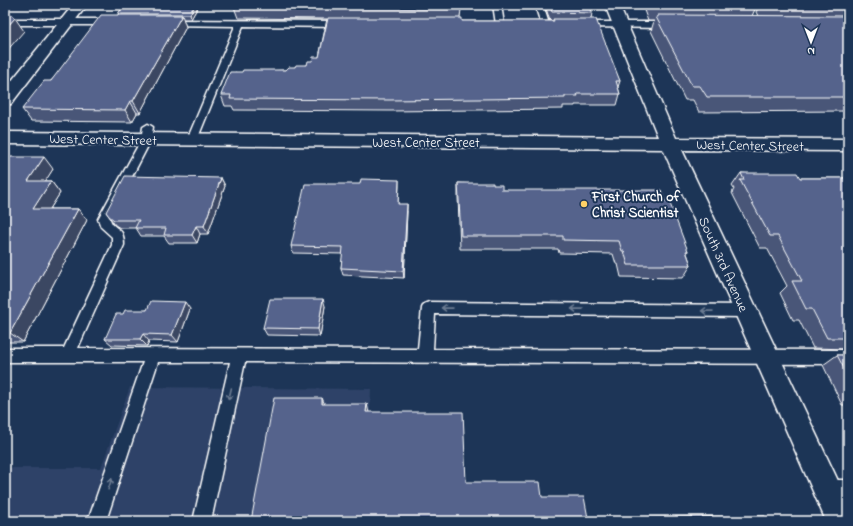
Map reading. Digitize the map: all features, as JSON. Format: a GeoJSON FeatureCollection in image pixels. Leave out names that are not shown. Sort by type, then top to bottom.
{"type":"FeatureCollection","features":[{"type":"Feature","properties":{"kind":"street"},"geometry":{"type":"LineString","coordinates":[[5,100],[80,5]]}},
{"type":"Feature","properties":{"kind":"street","name":"South 3rd Avenue"},"geometry":{"type":"LineString","coordinates":[[612,5],[670,144],[841,521]]}},
{"type":"Feature","properties":{"kind":"street","name":"West Center Street"},"geometry":{"type":"LineString","coordinates":[[5,138],[148,133],[192,140],[848,145]]}},
{"type":"Feature","properties":{"kind":"lane"},"geometry":{"type":"LineString","coordinates":[[496,5],[499,24]]}},
{"type":"Feature","properties":{"kind":"lane"},"geometry":{"type":"LineString","coordinates":[[539,5],[545,24]]}},
{"type":"Feature","properties":{"kind":"lane"},"geometry":{"type":"LineString","coordinates":[[5,22],[122,23]]}},
{"type":"Feature","properties":{"kind":"lane"},"geometry":{"type":"LineString","coordinates":[[161,23],[350,24]]}},
{"type":"Feature","properties":{"kind":"lane"},"geometry":{"type":"LineString","coordinates":[[192,140],[240,23]]}},
{"type":"Feature","properties":{"kind":"lane"},"geometry":{"type":"LineString","coordinates":[[575,25],[682,25]]}},
{"type":"Feature","properties":{"kind":"lane"},"geometry":{"type":"LineString","coordinates":[[68,355],[118,245],[118,235],[105,224],[104,219],[148,133]]}},
{"type":"Feature","properties":{"kind":"lane"},"geometry":{"type":"LineString","coordinates":[[425,356],[429,308],[746,311]]}},
{"type":"Feature","properties":{"kind":"lane"},"geometry":{"type":"LineString","coordinates":[[5,355],[848,358]]}},
{"type":"Feature","properties":{"kind":"lane"},"geometry":{"type":"LineString","coordinates":[[97,521],[153,355]]}},
{"type":"Feature","properties":{"kind":"lane"},"geometry":{"type":"LineString","coordinates":[[202,521],[239,356]]}},
{"type":"Feature","properties":{"kind":"lane"},"geometry":{"type":"LineString","coordinates":[[827,488],[848,488]]}},
{"type":"Feature","properties":{"kind":"shaded area"},"geometry":{"type":"Polygon","coordinates":[[[130,387],[371,389],[365,521],[5,521],[5,468],[101,468],[130,387]]]}},
{"type":"Feature","properties":{"kind":"building"},"geometry":{"type":"Polygon","coordinates":[[[124,5],[195,5],[190,14],[118,14],[124,5]]]}},
{"type":"Feature","properties":{"kind":"building"},"geometry":{"type":"Polygon","coordinates":[[[235,5],[460,5],[461,9],[234,7],[235,5]]]}},
{"type":"Feature","properties":{"kind":"building"},"geometry":{"type":"Polygon","coordinates":[[[549,5],[591,5],[592,13],[552,12],[549,5]]]}},
{"type":"Feature","properties":{"kind":"building"},"geometry":{"type":"Polygon","coordinates":[[[652,5],[755,5],[756,7],[653,7],[652,5]]]}},
{"type":"Feature","properties":{"kind":"building"},"geometry":{"type":"Polygon","coordinates":[[[768,5],[848,5],[848,7],[769,7],[768,5]]]}},
{"type":"Feature","properties":{"kind":"building"},"geometry":{"type":"Polygon","coordinates":[[[5,13],[9,13],[15,18],[5,29],[5,13]]]}},
{"type":"Feature","properties":{"kind":"building"},"geometry":{"type":"Polygon","coordinates":[[[101,15],[182,15],[133,101],[130,101],[125,110],[22,109],[44,81],[51,81],[101,15]]]}},
{"type":"Feature","properties":{"kind":"building"},"geometry":{"type":"Polygon","coordinates":[[[658,15],[848,16],[848,97],[707,97],[700,86],[692,86],[656,17],[658,17],[658,15]]]}},
{"type":"Feature","properties":{"kind":"building"},"geometry":{"type":"Polygon","coordinates":[[[328,18],[462,18],[462,21],[554,21],[553,19],[596,19],[620,81],[616,81],[620,94],[577,94],[578,96],[565,96],[565,98],[389,100],[230,99],[231,95],[221,95],[230,72],[242,72],[243,70],[286,70],[289,67],[295,67],[296,65],[307,65],[308,61],[312,61],[313,57],[319,57],[328,18]]]}},
{"type":"Feature","properties":{"kind":"building"},"geometry":{"type":"Polygon","coordinates":[[[5,157],[44,157],[28,181],[51,181],[33,209],[78,209],[10,333],[5,333],[5,157]]]}},
{"type":"Feature","properties":{"kind":"building"},"geometry":{"type":"Polygon","coordinates":[[[741,173],[797,173],[800,178],[848,178],[848,338],[827,338],[812,309],[806,309],[792,281],[802,281],[778,236],[770,236],[740,180],[744,180],[741,173]]]}},
{"type":"Feature","properties":{"kind":"building"},"geometry":{"type":"Polygon","coordinates":[[[125,176],[221,178],[204,226],[196,226],[192,235],[164,235],[166,228],[135,228],[139,220],[114,220],[106,212],[125,176]]]}},
{"type":"Feature","properties":{"kind":"building"},"geometry":{"type":"Polygon","coordinates":[[[361,179],[399,180],[398,204],[407,204],[403,271],[341,268],[343,247],[291,246],[305,184],[360,184],[361,179]]]}},
{"type":"Feature","properties":{"kind":"building"},"geometry":{"type":"Polygon","coordinates":[[[458,183],[493,183],[493,185],[502,185],[502,190],[661,190],[665,201],[669,201],[688,251],[686,251],[691,265],[628,265],[619,241],[563,240],[563,236],[461,236],[458,183]]]}},
{"type":"Feature","properties":{"kind":"building"},"geometry":{"type":"Polygon","coordinates":[[[270,299],[323,299],[318,329],[263,328],[270,299]]]}},
{"type":"Feature","properties":{"kind":"building"},"geometry":{"type":"Polygon","coordinates":[[[151,301],[185,302],[172,335],[143,334],[140,339],[105,339],[116,314],[123,314],[125,310],[147,310],[151,301]]]}},
{"type":"Feature","properties":{"kind":"building"},"geometry":{"type":"Polygon","coordinates":[[[837,355],[848,355],[848,376],[837,355]]]}},
{"type":"Feature","properties":{"kind":"building"},"geometry":{"type":"Polygon","coordinates":[[[274,398],[322,398],[322,404],[367,404],[366,412],[463,412],[466,482],[540,482],[542,497],[584,497],[588,518],[765,516],[767,521],[251,521],[274,398]]]}},
{"type":"Feature","properties":{"kind":"place","name":"First Church of Christ Scientist"},"geometry":{"type":"Point","coordinates":[584,204]}}]}
